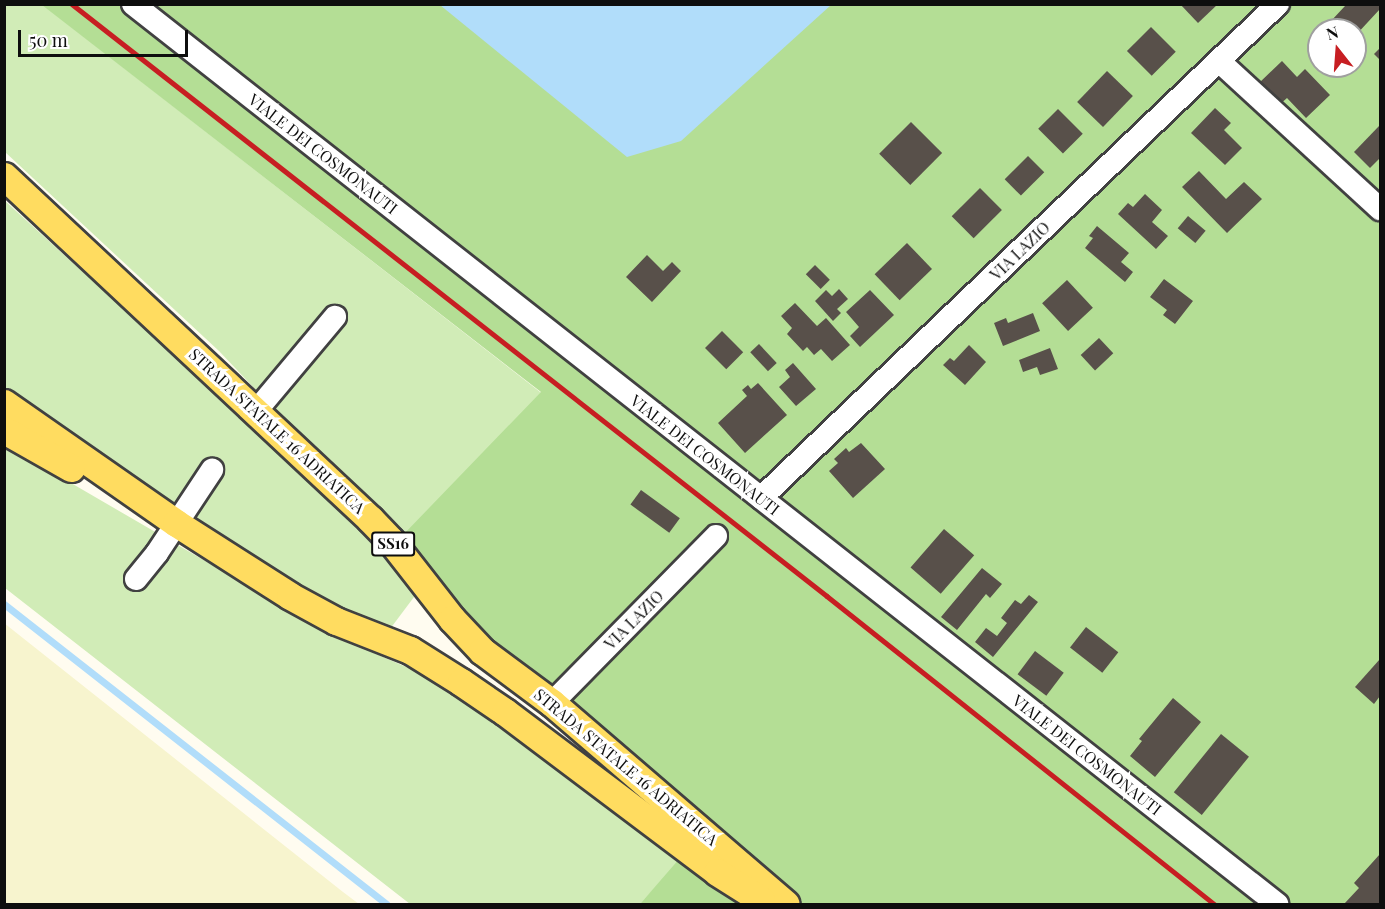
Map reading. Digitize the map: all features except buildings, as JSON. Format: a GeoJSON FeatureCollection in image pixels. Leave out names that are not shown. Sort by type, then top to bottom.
{"type":"FeatureCollection","features":[{"type":"Feature","properties":{"kind":"main road","name":"STRADA STATALE 16 ADRIATICA"},"geometry":{"type":"LineString","coordinates":[[4,176],[256,411],[391,541],[452,619],[482,651],[552,703],[786,904]]}},
{"type":"Feature","properties":{"kind":"main road","name":"STRADA STATALE 16 ADRIATICA"},"geometry":{"type":"LineString","coordinates":[[4,403],[176,523],[290,596],[336,621],[411,650],[460,682],[505,712],[717,872],[768,904]]}},
{"type":"Feature","properties":{"kind":"main road"},"geometry":{"type":"LineString","coordinates":[[4,430],[106,488],[176,523]]}},
{"type":"Feature","properties":{"kind":"street","name":"VIALE DEI COSMONAUTI"},"geometry":{"type":"LineString","coordinates":[[133,4],[1277,904]]}},
{"type":"Feature","properties":{"kind":"street","name":"VIA LAZIO"},"geometry":{"type":"LineString","coordinates":[[761,498],[1278,4]]}},
{"type":"Feature","properties":{"kind":"street"},"geometry":{"type":"LineString","coordinates":[[1219,61],[1380,209]]}},
{"type":"Feature","properties":{"kind":"street"},"geometry":{"type":"LineString","coordinates":[[256,411],[334,317]]}},
{"type":"Feature","properties":{"kind":"street"},"geometry":{"type":"LineString","coordinates":[[136,579],[157,553],[212,470]]}},
{"type":"Feature","properties":{"kind":"street","name":"VIA LAZIO"},"geometry":{"type":"LineString","coordinates":[[552,703],[716,536]]}},
{"type":"Feature","properties":{"kind":"shaded area"},"geometry":{"type":"Polygon","coordinates":[[[4,623],[343,892],[359,904],[5,904],[4,623]]]}},
{"type":"Feature","properties":{"kind":"green space"},"geometry":{"type":"Polygon","coordinates":[[[4,5],[43,5],[598,437],[537,675],[477,631],[219,351],[5,152],[4,5]]]}},
{"type":"Feature","properties":{"kind":"green space"},"geometry":{"type":"Polygon","coordinates":[[[42,5],[1380,5],[1380,904],[640,904],[680,858],[402,536],[541,392],[42,5]]]}},
{"type":"Feature","properties":{"kind":"green space"},"geometry":{"type":"Polygon","coordinates":[[[4,200],[360,525],[417,593],[390,629],[322,602],[205,526],[5,389],[4,200]]]}},
{"type":"Feature","properties":{"kind":"green space"},"geometry":{"type":"Polygon","coordinates":[[[4,444],[334,636],[418,672],[492,721],[681,859],[640,904],[410,904],[5,588],[4,444]]]}},
{"type":"Feature","properties":{"kind":"water"},"geometry":{"type":"Polygon","coordinates":[[[440,5],[831,5],[681,141],[627,157],[440,5]]]}},
{"type":"Feature","properties":{"kind":"waterway"},"geometry":{"type":"LineString","coordinates":[[4,604],[386,904]]}},
{"type":"Feature","properties":{"kind":"railway"},"geometry":{"type":"LineString","coordinates":[[72,4],[827,596],[1214,904]]}}]}
